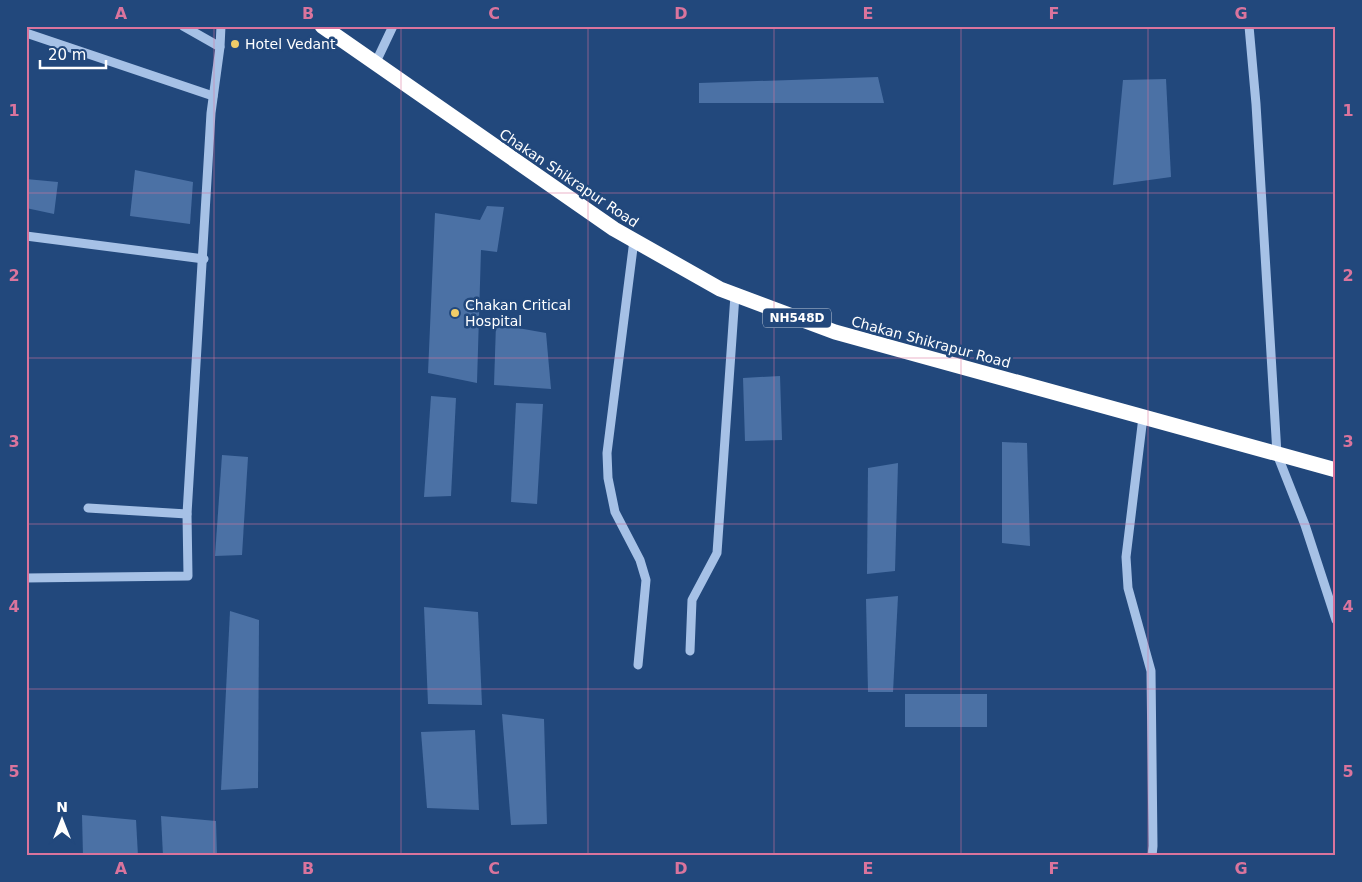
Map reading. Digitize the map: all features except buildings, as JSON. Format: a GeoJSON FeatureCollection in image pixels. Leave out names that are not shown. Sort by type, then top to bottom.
{"type":"FeatureCollection","features":[{"type":"Feature","properties":{"kind":"highway","name":"Chakan Shikrapur Road"},"geometry":{"type":"LineString","coordinates":[[322,26],[494,147],[634,240],[720,289],[835,332],[1336,470]]}},
{"type":"Feature","properties":{"kind":"street"},"geometry":{"type":"LineString","coordinates":[[183,26],[220,47]]}},
{"type":"Feature","properties":{"kind":"street"},"geometry":{"type":"LineString","coordinates":[[26,578],[188,576],[187,514],[213,96],[221,26]]}},
{"type":"Feature","properties":{"kind":"street"},"geometry":{"type":"LineString","coordinates":[[375,64],[393,26]]}},
{"type":"Feature","properties":{"kind":"street"},"geometry":{"type":"LineString","coordinates":[[1249,26],[1256,104],[1277,454],[1305,525],[1336,620]]}},
{"type":"Feature","properties":{"kind":"street"},"geometry":{"type":"LineString","coordinates":[[26,33],[213,96]]}},
{"type":"Feature","properties":{"kind":"street"},"geometry":{"type":"LineString","coordinates":[[26,236],[204,259]]}},
{"type":"Feature","properties":{"kind":"street"},"geometry":{"type":"LineString","coordinates":[[634,240],[607,454],[608,478],[615,512],[640,560],[646,580],[638,665]]}},
{"type":"Feature","properties":{"kind":"street"},"geometry":{"type":"LineString","coordinates":[[690,651],[692,600],[717,553],[735,295]]}},
{"type":"Feature","properties":{"kind":"street"},"geometry":{"type":"LineString","coordinates":[[1143,417],[1126,557],[1128,588],[1151,671],[1152,856]]}},
{"type":"Feature","properties":{"kind":"street"},"geometry":{"type":"LineString","coordinates":[[88,508],[187,514]]}},
{"type":"Feature","properties":{"kind":"place","name":"Hotel Vedant"},"geometry":{"type":"Point","coordinates":[235,44]}},
{"type":"Feature","properties":{"kind":"place","name":"Chakan Critical Hospital"},"geometry":{"type":"Point","coordinates":[455,313]}}]}
